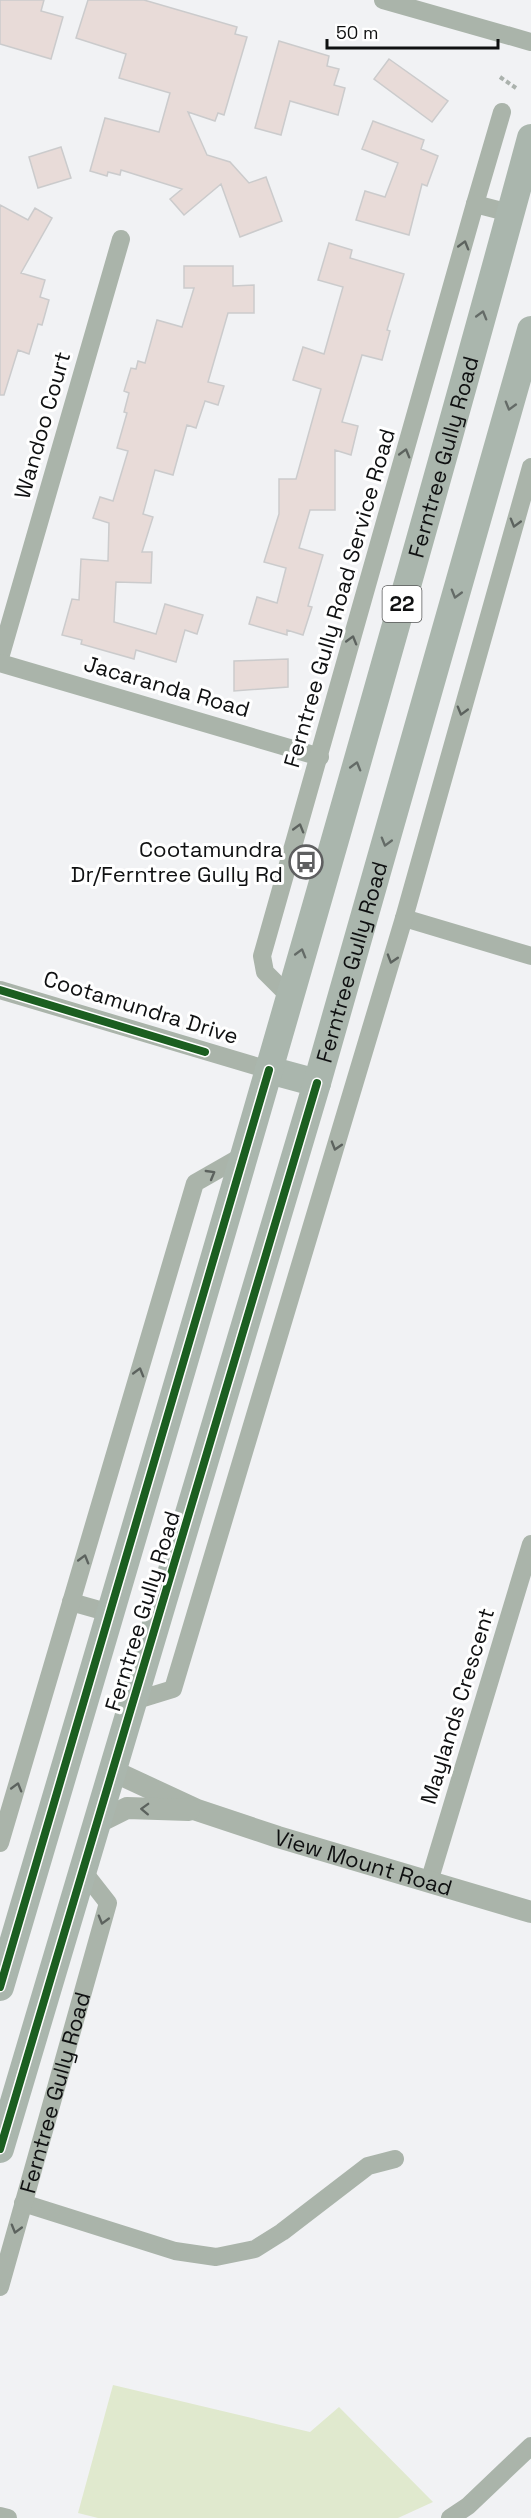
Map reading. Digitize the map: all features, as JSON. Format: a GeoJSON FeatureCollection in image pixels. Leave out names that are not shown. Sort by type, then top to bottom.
{"type":"FeatureCollection","features":[{"type":"Feature","properties":{"kind":"main road","name":"Ferntree Gully Road"},"geometry":{"type":"LineString","coordinates":[[0,1987],[269,1070],[388,654],[531,138]]}},
{"type":"Feature","properties":{"kind":"main road","name":"Ferntree Gully Road"},"geometry":{"type":"LineString","coordinates":[[0,2150],[526,370],[531,330]]}},
{"type":"Feature","properties":{"kind":"main road"},"geometry":{"type":"LineString","coordinates":[[269,1070],[317,1083]]}},
{"type":"Feature","properties":{"kind":"main road"},"geometry":{"type":"LineString","coordinates":[[63,1774],[113,1770]]}},
{"type":"Feature","properties":{"kind":"street"},"geometry":{"type":"LineString","coordinates":[[383,0],[531,42]]}},
{"type":"Feature","properties":{"kind":"street","name":"Ferntree Gully Road Service Road"},"geometry":{"type":"LineString","coordinates":[[289,996],[264,972],[262,956],[502,112]]}},
{"type":"Feature","properties":{"kind":"street"},"geometry":{"type":"LineString","coordinates":[[475,204],[510,213]]}},
{"type":"Feature","properties":{"kind":"street","name":"Wandoo Court"},"geometry":{"type":"LineString","coordinates":[[0,660],[121,239]]}},
{"type":"Feature","properties":{"kind":"street"},"geometry":{"type":"LineString","coordinates":[[134,1701],[173,1689],[404,918],[531,467]]}},
{"type":"Feature","properties":{"kind":"street","name":"Jacaranda Road"},"geometry":{"type":"LineString","coordinates":[[0,660],[320,757]]}},
{"type":"Feature","properties":{"kind":"street"},"geometry":{"type":"LineString","coordinates":[[404,918],[531,956]]}},
{"type":"Feature","properties":{"kind":"street","name":"Cootamundra Drive"},"geometry":{"type":"LineString","coordinates":[[0,990],[269,1070]]}},
{"type":"Feature","properties":{"kind":"street"},"geometry":{"type":"LineString","coordinates":[[0,1843],[195,1183],[244,1155]]}},
{"type":"Feature","properties":{"kind":"street","name":"Maylands Crescent"},"geometry":{"type":"LineString","coordinates":[[429,1882],[531,1544]]}},
{"type":"Feature","properties":{"kind":"street"},"geometry":{"type":"LineString","coordinates":[[71,1602],[110,1613]]}},
{"type":"Feature","properties":{"kind":"street","name":"View Mount Road"},"geometry":{"type":"LineString","coordinates":[[113,1770],[197,1810],[278,1837],[531,1912]]}},
{"type":"Feature","properties":{"kind":"street","name":"View Mount Road"},"geometry":{"type":"LineString","coordinates":[[98,1823],[128,1808],[197,1810]]}},
{"type":"Feature","properties":{"kind":"street","name":"Ferntree Gully Road"},"geometry":{"type":"LineString","coordinates":[[0,2287],[108,1903],[83,1871]]}},
{"type":"Feature","properties":{"kind":"street"},"geometry":{"type":"LineString","coordinates":[[23,2203],[175,2251],[216,2257],[255,2249],[282,2232],[368,2166],[395,2159]]}},
{"type":"Feature","properties":{"kind":"street"},"geometry":{"type":"LineString","coordinates":[[450,2518],[468,2506],[531,2446]]}},
{"type":"Feature","properties":{"kind":"street"},"geometry":{"type":"LineString","coordinates":[[0,2516],[8,2518]]}},
{"type":"Feature","properties":{"kind":"path"},"geometry":{"type":"LineString","coordinates":[[501,77],[516,88]]}},
{"type":"Feature","properties":{"kind":"green space"},"geometry":{"type":"Polygon","coordinates":[[[113,2385],[310,2432],[339,2407],[433,2502],[398,2518],[98,2518],[78,2513],[113,2385]]]}},
{"type":"Feature","properties":{"kind":"building"},"geometry":{"type":"Polygon","coordinates":[[[0,0],[44,0],[41,11],[63,17],[51,59],[0,44],[0,0]]]}},
{"type":"Feature","properties":{"kind":"building"},"geometry":{"type":"Polygon","coordinates":[[[88,0],[144,0],[237,27],[235,34],[247,37],[224,115],[218,113],[215,121],[188,112],[207,155],[230,162],[249,183],[266,177],[282,221],[240,237],[221,184],[184,215],[170,199],[182,189],[121,170],[120,175],[108,172],[107,176],[90,171],[105,118],[159,132],[170,93],[119,78],[126,54],[76,38],[88,0]]]}},
{"type":"Feature","properties":{"kind":"building"},"geometry":{"type":"Polygon","coordinates":[[[279,41],[329,56],[327,66],[339,69],[334,85],[345,88],[338,115],[290,101],[281,135],[255,128],[279,41]]]}},
{"type":"Feature","properties":{"kind":"building"},"geometry":{"type":"Polygon","coordinates":[[[389,59],[448,101],[432,122],[374,79],[389,59]]]}},
{"type":"Feature","properties":{"kind":"building"},"geometry":{"type":"Polygon","coordinates":[[[373,121],[424,140],[421,149],[438,156],[427,186],[422,184],[409,235],[356,220],[365,191],[385,197],[398,163],[362,149],[373,121]]]}},
{"type":"Feature","properties":{"kind":"building"},"geometry":{"type":"Polygon","coordinates":[[[61,147],[71,178],[38,188],[29,157],[61,147]]]}},
{"type":"Feature","properties":{"kind":"building"},"geometry":{"type":"Polygon","coordinates":[[[0,205],[28,220],[35,208],[52,218],[21,273],[45,280],[40,297],[49,300],[42,325],[38,324],[29,354],[18,350],[4,395],[0,395],[0,205]]]}},
{"type":"Feature","properties":{"kind":"building"},"geometry":{"type":"Polygon","coordinates":[[[329,243],[352,250],[350,258],[404,274],[387,330],[390,331],[382,360],[362,355],[342,422],[358,426],[351,455],[335,450],[335,510],[310,510],[299,548],[323,555],[308,606],[312,607],[303,635],[287,630],[287,635],[249,624],[257,597],[277,603],[286,568],[264,562],[279,514],[279,479],[296,479],[321,389],[293,380],[303,347],[324,354],[343,287],[318,280],[329,243]]]}},
{"type":"Feature","properties":{"kind":"building"},"geometry":{"type":"Polygon","coordinates":[[[184,266],[233,266],[233,286],[254,285],[254,313],[228,313],[208,382],[224,386],[218,405],[205,401],[196,428],[187,425],[173,475],[155,470],[143,514],[153,517],[142,552],[152,552],[151,583],[116,582],[114,622],[156,634],[165,604],[203,615],[197,634],[185,630],[176,662],[136,650],[134,659],[81,644],[82,640],[62,635],[72,599],[79,600],[81,559],[108,561],[109,523],[93,518],[100,497],[113,501],[128,451],[117,448],[127,413],[124,412],[129,393],[124,391],[131,368],[136,369],[138,361],[145,363],[157,320],[182,327],[194,288],[184,288],[184,266]]]}},
{"type":"Feature","properties":{"kind":"building"},"geometry":{"type":"Polygon","coordinates":[[[288,659],[288,687],[234,691],[234,661],[288,659]]]}},
{"type":"Feature","properties":{"kind":"cycle path"},"geometry":{"type":"LineString","coordinates":[[0,990],[205,1052]]}},
{"type":"Feature","properties":{"kind":"cycle path"},"geometry":{"type":"LineString","coordinates":[[0,1987],[269,1070]]}},
{"type":"Feature","properties":{"kind":"cycle path"},"geometry":{"type":"LineString","coordinates":[[0,2149],[317,1083]]}},
{"type":"Feature","properties":{"kind":"place","name":"Cootamundra Dr/Ferntree Gully Rd"},"geometry":{"type":"Point","coordinates":[306,862]}}]}
